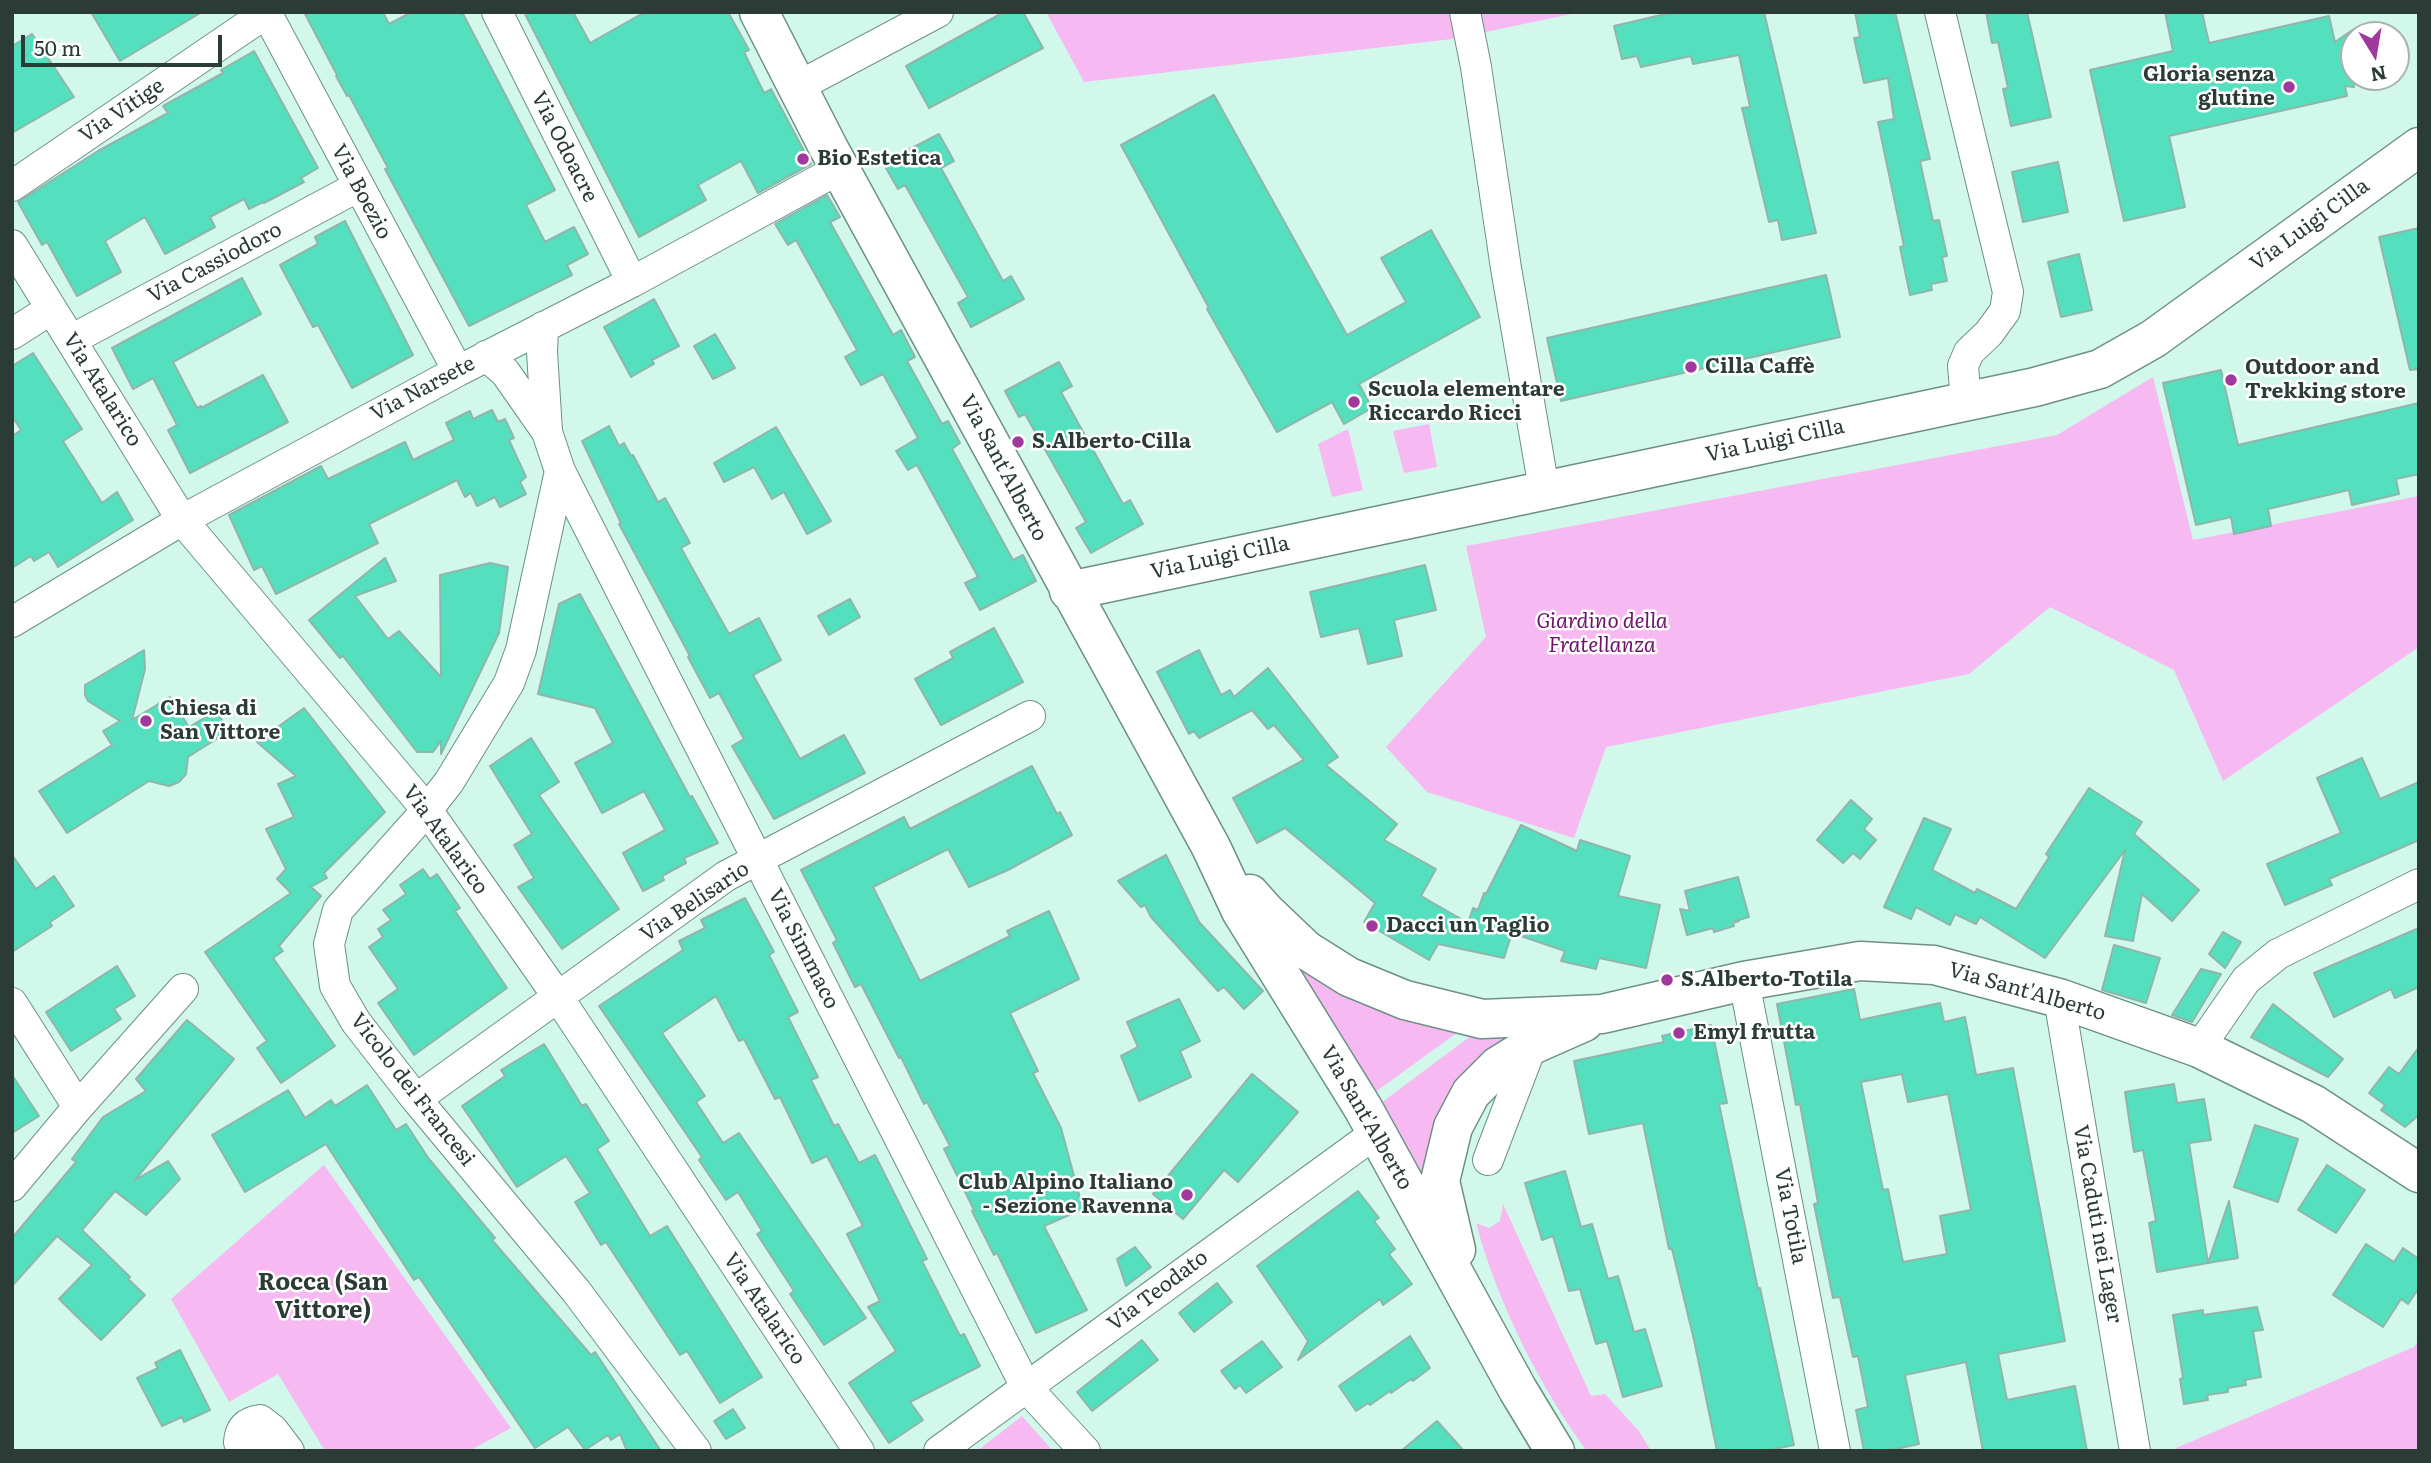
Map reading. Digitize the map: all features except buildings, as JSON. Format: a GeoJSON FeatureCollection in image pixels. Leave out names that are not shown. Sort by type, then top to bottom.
{"type":"FeatureCollection","features":[{"type":"Feature","properties":{"kind":"street","name":"Via Odoacre"},"geometry":{"type":"LineString","coordinates":[[496,12],[632,282]]}},
{"type":"Feature","properties":{"kind":"street","name":"Via Sant'Alberto"},"geometry":{"type":"LineString","coordinates":[[759,12],[1069,591],[1211,847],[1241,911],[1377,1132],[1518,1390],[1555,1451]]}},
{"type":"Feature","properties":{"kind":"street"},"geometry":{"type":"LineString","coordinates":[[797,87],[938,12]]}},
{"type":"Feature","properties":{"kind":"street"},"geometry":{"type":"LineString","coordinates":[[1465,12],[1545,489]]}},
{"type":"Feature","properties":{"kind":"street"},"geometry":{"type":"LineString","coordinates":[[1940,12],[2008,292],[2005,311],[1969,352],[1963,366],[1966,401]]}},
{"type":"Feature","properties":{"kind":"street","name":"Via Vitige"},"geometry":{"type":"LineString","coordinates":[[12,186],[266,13]]}},
{"type":"Feature","properties":{"kind":"street","name":"Via Boezio"},"geometry":{"type":"LineString","coordinates":[[266,13],[458,371]]}},
{"type":"Feature","properties":{"kind":"street","name":"Via Luigi Cilla"},"geometry":{"type":"LineString","coordinates":[[1069,591],[2035,387],[2100,369],[2154,339],[2419,147]]}},
{"type":"Feature","properties":{"kind":"street","name":"Via Narsete"},"geometry":{"type":"LineString","coordinates":[[12,622],[182,520],[841,169]]}},
{"type":"Feature","properties":{"kind":"street","name":"Via Cassiodoro"},"geometry":{"type":"LineString","coordinates":[[71,340],[359,187]]}},
{"type":"Feature","properties":{"kind":"street","name":"Via Atalarico"},"geometry":{"type":"LineString","coordinates":[[12,245],[182,520],[426,810],[558,997],[859,1451]]}},
{"type":"Feature","properties":{"kind":"street"},"geometry":{"type":"LineString","coordinates":[[12,334],[51,309]]}},
{"type":"Feature","properties":{"kind":"street","name":"Via Simmaco"},"geometry":{"type":"LineString","coordinates":[[543,327],[547,432],[560,471],[1026,1387],[1085,1451]]}},
{"type":"Feature","properties":{"kind":"street","name":"Via Simmaco"},"geometry":{"type":"LineString","coordinates":[[486,356],[505,372],[547,432]]}},
{"type":"Feature","properties":{"kind":"street","name":"Vicolo dei Francesi"},"geometry":{"type":"LineString","coordinates":[[560,471],[521,650],[509,684],[449,782],[338,910],[329,944],[335,986],[356,1023],[576,1291],[696,1451]]}},
{"type":"Feature","properties":{"kind":"street","name":"Via Belisario"},"geometry":{"type":"LineString","coordinates":[[416,1099],[726,876],[1030,716]]}},
{"type":"Feature","properties":{"kind":"street","name":"Via Sant'Alberto"},"geometry":{"type":"LineString","coordinates":[[1211,847],[1265,911],[1306,950],[1349,977],[1405,1000],[1482,1019],[1602,1014],[1744,981],[1860,961],[1934,965],[2059,998],[2199,1048],[2314,1104],[2419,1173]]}},
{"type":"Feature","properties":{"kind":"street"},"geometry":{"type":"LineString","coordinates":[[2199,1048],[2246,980],[2278,954],[2419,884]]}},
{"type":"Feature","properties":{"kind":"street","name":"Via Totila"},"geometry":{"type":"LineString","coordinates":[[1744,981],[1835,1451]]}},
{"type":"Feature","properties":{"kind":"street"},"geometry":{"type":"LineString","coordinates":[[12,1186],[183,989]]}},
{"type":"Feature","properties":{"kind":"street","name":"Via Caduti nei Lager"},"geometry":{"type":"LineString","coordinates":[[2059,998],[2135,1451]]}},
{"type":"Feature","properties":{"kind":"street"},"geometry":{"type":"LineString","coordinates":[[12,1003],[78,1107]]}},
{"type":"Feature","properties":{"kind":"street","name":"Via Sant'Alberto"},"geometry":{"type":"LineString","coordinates":[[1518,1390],[1488,1312],[1453,1244],[1440,1181],[1453,1128],[1471,1093],[1498,1066],[1532,1045],[1602,1014]]}},
{"type":"Feature","properties":{"kind":"street"},"geometry":{"type":"LineString","coordinates":[[1488,1160],[1532,1045]]}},
{"type":"Feature","properties":{"kind":"street","name":"Via Teodato"},"geometry":{"type":"LineString","coordinates":[[939,1451],[1377,1132]]}},
{"type":"Feature","properties":{"kind":"green space"},"geometry":{"type":"Polygon","coordinates":[[[1046,12],[1581,12],[1452,39],[1084,82],[1046,12]]]}},
{"type":"Feature","properties":{"kind":"green space","name":"Giardino della Fratellanza"},"geometry":{"type":"Polygon","coordinates":[[[2153,377],[2193,540],[2419,496],[2419,647],[2223,781],[2174,670],[2050,607],[1969,674],[1606,747],[1574,838],[1427,792],[1386,747],[1486,637],[1466,546],[2057,435],[2153,377]]]}},
{"type":"Feature","properties":{"kind":"green space"},"geometry":{"type":"Polygon","coordinates":[[[1429,424],[1437,467],[1404,473],[1393,431],[1429,424]]]}},
{"type":"Feature","properties":{"kind":"green space"},"geometry":{"type":"Polygon","coordinates":[[[1348,429],[1363,490],[1332,497],[1318,444],[1348,429]]]}},
{"type":"Feature","properties":{"kind":"green space"},"geometry":{"type":"Polygon","coordinates":[[[1300,961],[1461,1030],[1371,1095],[1293,975],[1300,961]]]}},
{"type":"Feature","properties":{"kind":"green space"},"geometry":{"type":"Polygon","coordinates":[[[1517,1030],[1486,1060],[1437,1220],[1377,1106],[1476,1032],[1517,1030]]]}},
{"type":"Feature","properties":{"kind":"green space"},"geometry":{"type":"Polygon","coordinates":[[[324,1165],[511,1428],[469,1451],[325,1451],[278,1374],[229,1402],[171,1299],[324,1165]]]}},
{"type":"Feature","properties":{"kind":"green space"},"geometry":{"type":"Polygon","coordinates":[[[1503,1204],[1591,1396],[1605,1394],[1639,1431],[1651,1451],[1587,1451],[1536,1371],[1495,1282],[1476,1223],[1489,1228],[1500,1221],[1503,1204]]]}},
{"type":"Feature","properties":{"kind":"green space"},"geometry":{"type":"Polygon","coordinates":[[[2419,1340],[2419,1451],[2176,1451],[2176,1448],[2414,1347],[2419,1340]]]}},
{"type":"Feature","properties":{"kind":"green space"},"geometry":{"type":"Polygon","coordinates":[[[1022,1416],[1053,1451],[977,1451],[1022,1416]]]}},
{"type":"Feature","properties":{"kind":"place","name":"Gloria senza glutine"},"geometry":{"type":"Point","coordinates":[2289,87]}},
{"type":"Feature","properties":{"kind":"place","name":"Bio Estetica"},"geometry":{"type":"Point","coordinates":[803,159]}},
{"type":"Feature","properties":{"kind":"place","name":"Cilla Caffè"},"geometry":{"type":"Point","coordinates":[1691,367]}},
{"type":"Feature","properties":{"kind":"place","name":"Outdoor and Trekking store"},"geometry":{"type":"Point","coordinates":[2231,380]}},
{"type":"Feature","properties":{"kind":"place","name":"Scuola elementare Riccardo Ricci"},"geometry":{"type":"Point","coordinates":[1354,402]}},
{"type":"Feature","properties":{"kind":"place","name":"S.Alberto-Cilla"},"geometry":{"type":"Point","coordinates":[1018,442]}},
{"type":"Feature","properties":{"kind":"place","name":"Chiesa di San Vittore"},"geometry":{"type":"Point","coordinates":[146,721]}},
{"type":"Feature","properties":{"kind":"place","name":"Dacci un Taglio"},"geometry":{"type":"Point","coordinates":[1372,926]}},
{"type":"Feature","properties":{"kind":"place","name":"S.Alberto-Totila"},"geometry":{"type":"Point","coordinates":[1667,980]}},
{"type":"Feature","properties":{"kind":"place","name":"Emyl frutta"},"geometry":{"type":"Point","coordinates":[1679,1033]}},
{"type":"Feature","properties":{"kind":"place","name":"Club Alpino Italiano - Sezione Ravenna"},"geometry":{"type":"Point","coordinates":[1187,1195]}},
{"type":"Feature","properties":{"kind":"district","name":"Rocca (San Vittore)"},"geometry":{"type":"Point","coordinates":[323,1297]}}]}
